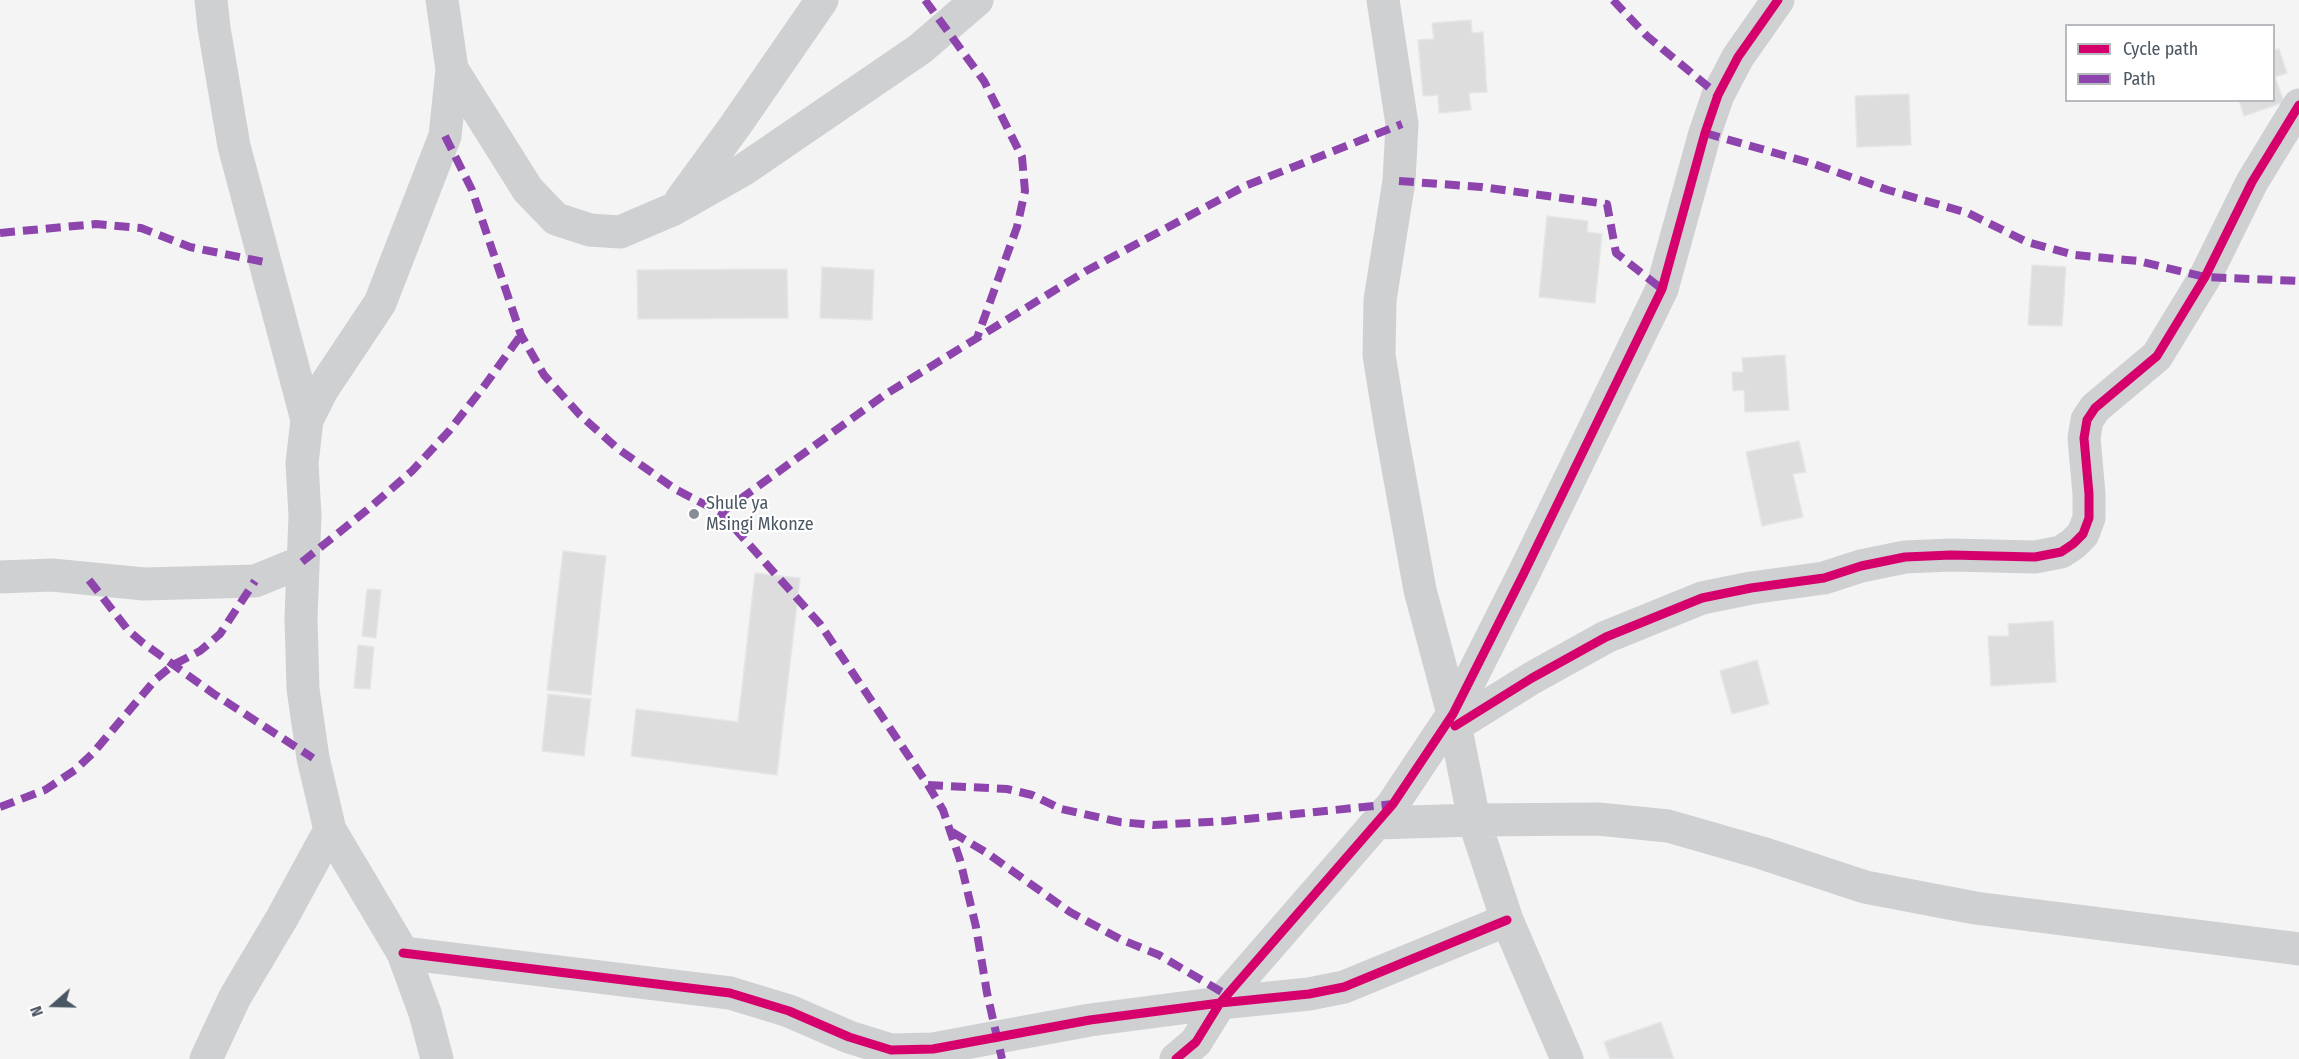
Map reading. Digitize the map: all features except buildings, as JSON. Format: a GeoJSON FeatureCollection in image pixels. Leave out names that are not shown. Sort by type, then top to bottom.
{"type":"FeatureCollection","features":[{"type":"Feature","properties":{"kind":"street"},"geometry":{"type":"LineString","coordinates":[[212,0],[214,28],[234,146],[307,420]]}},
{"type":"Feature","properties":{"kind":"street"},"geometry":{"type":"LineString","coordinates":[[437,1059],[403,953],[330,830],[313,758],[303,689],[302,562],[305,516],[302,463],[307,420],[322,390],[380,303],[445,136],[452,69],[442,0]]}},
{"type":"Feature","properties":{"kind":"street"},"geometry":{"type":"LineString","coordinates":[[674,209],[735,126],[822,0]]}},
{"type":"Feature","properties":{"kind":"street"},"geometry":{"type":"LineString","coordinates":[[452,69],[528,190],[556,219],[590,230],[620,232],[674,209],[743,170],[920,49],[977,0]]}},
{"type":"Feature","properties":{"kind":"street"},"geometry":{"type":"LineString","coordinates":[[1383,0],[1402,124],[1399,182],[1380,300],[1379,355],[1420,590],[1454,720],[1474,820],[1507,920],[1567,1059]]}},
{"type":"Feature","properties":{"kind":"street"},"geometry":{"type":"LineString","coordinates":[[1190,1053],[1220,1003],[1393,804],[1454,720],[1662,289],[1702,143],[1718,95],[1738,57],[1778,0]]}},
{"type":"Feature","properties":{"kind":"street"},"geometry":{"type":"LineString","coordinates":[[1454,720],[1606,637],[1702,598],[1751,588],[1824,578],[1861,566],[1905,557],[1951,555],[2035,557],[2061,552],[2073,544],[2082,534],[2089,518],[2084,438],[2087,420],[2095,408],[2157,356],[2205,277],[2252,182],[2299,105]]}},
{"type":"Feature","properties":{"kind":"street"},"geometry":{"type":"LineString","coordinates":[[0,577],[52,575],[144,584],[255,581],[302,562]]}},
{"type":"Feature","properties":{"kind":"street"},"geometry":{"type":"LineString","coordinates":[[1377,823],[1598,819],[1668,826],[1762,853],[1865,887],[1987,910],[2299,949]]}},
{"type":"Feature","properties":{"kind":"street"},"geometry":{"type":"LineString","coordinates":[[206,1059],[235,997],[330,830]]}},
{"type":"Feature","properties":{"kind":"street"},"geometry":{"type":"LineString","coordinates":[[403,953],[730,993],[789,1011],[849,1037],[891,1050],[933,1049],[1090,1020],[1309,994],[1344,987],[1507,920]]}},
{"type":"Feature","properties":{"kind":"marked path"},"geometry":{"type":"LineString","coordinates":[[925,0],[984,81],[1022,157],[1025,191],[1017,227],[977,338]]}},
{"type":"Feature","properties":{"kind":"marked path"},"geometry":{"type":"LineString","coordinates":[[1613,0],[1647,36],[1718,95]]}},
{"type":"Feature","properties":{"kind":"marked path"},"geometry":{"type":"LineString","coordinates":[[721,513],[886,394],[1086,271],[1245,186],[1402,124]]}},
{"type":"Feature","properties":{"kind":"marked path"},"geometry":{"type":"LineString","coordinates":[[1705,133],[1814,164],[1888,190],[1968,213],[2027,242],[2075,255],[2138,261],[2205,277],[2299,281]]}},
{"type":"Feature","properties":{"kind":"marked path"},"geometry":{"type":"LineString","coordinates":[[445,136],[472,190],[521,335],[544,375],[580,415],[617,448],[675,489],[721,513],[820,624],[928,785],[943,810],[960,860],[976,927],[987,993],[1002,1059]]}},
{"type":"Feature","properties":{"kind":"marked path"},"geometry":{"type":"LineString","coordinates":[[1399,181],[1481,187],[1607,204],[1616,253],[1662,289]]}},
{"type":"Feature","properties":{"kind":"marked path"},"geometry":{"type":"LineString","coordinates":[[0,233],[96,224],[141,228],[190,247],[264,262]]}},
{"type":"Feature","properties":{"kind":"marked path"},"geometry":{"type":"LineString","coordinates":[[302,562],[412,471],[449,431],[521,335]]}},
{"type":"Feature","properties":{"kind":"marked path"},"geometry":{"type":"LineString","coordinates":[[89,580],[128,630],[143,643],[214,694],[313,758]]}},
{"type":"Feature","properties":{"kind":"marked path"},"geometry":{"type":"LineString","coordinates":[[0,807],[45,790],[75,770],[93,753],[156,679],[173,665],[200,651],[220,634],[255,581]]}},
{"type":"Feature","properties":{"kind":"marked path"},"geometry":{"type":"LineString","coordinates":[[928,785],[1007,789],[1032,795],[1061,809],[1120,822],[1153,825],[1227,821],[1393,804]]}},
{"type":"Feature","properties":{"kind":"marked path"},"geometry":{"type":"LineString","coordinates":[[952,832],[987,853],[1070,912],[1120,939],[1159,955],[1227,995]]}},
{"type":"Feature","properties":{"kind":"cycle path"},"geometry":{"type":"LineString","coordinates":[[1176,1059],[1196,1042],[1220,1003],[1393,804],[1453,714],[1662,289],[1705,133],[1718,95],[1738,57],[1778,0]]}},
{"type":"Feature","properties":{"kind":"cycle path"},"geometry":{"type":"LineString","coordinates":[[1455,726],[1532,678],[1606,637],[1702,598],[1751,588],[1824,578],[1861,566],[1905,557],[1951,555],[2035,557],[2061,552],[2073,544],[2083,534],[2089,518],[2084,438],[2087,420],[2095,408],[2157,356],[2205,277],[2252,182],[2299,105]]}},
{"type":"Feature","properties":{"kind":"cycle path"},"geometry":{"type":"LineString","coordinates":[[403,953],[730,993],[789,1011],[849,1037],[891,1050],[933,1049],[1090,1020],[1309,994],[1344,987],[1507,920]]}},
{"type":"Feature","properties":{"kind":"place","name":"Shule ya Msingi Mkonze"},"geometry":{"type":"Point","coordinates":[694,514]}}]}
